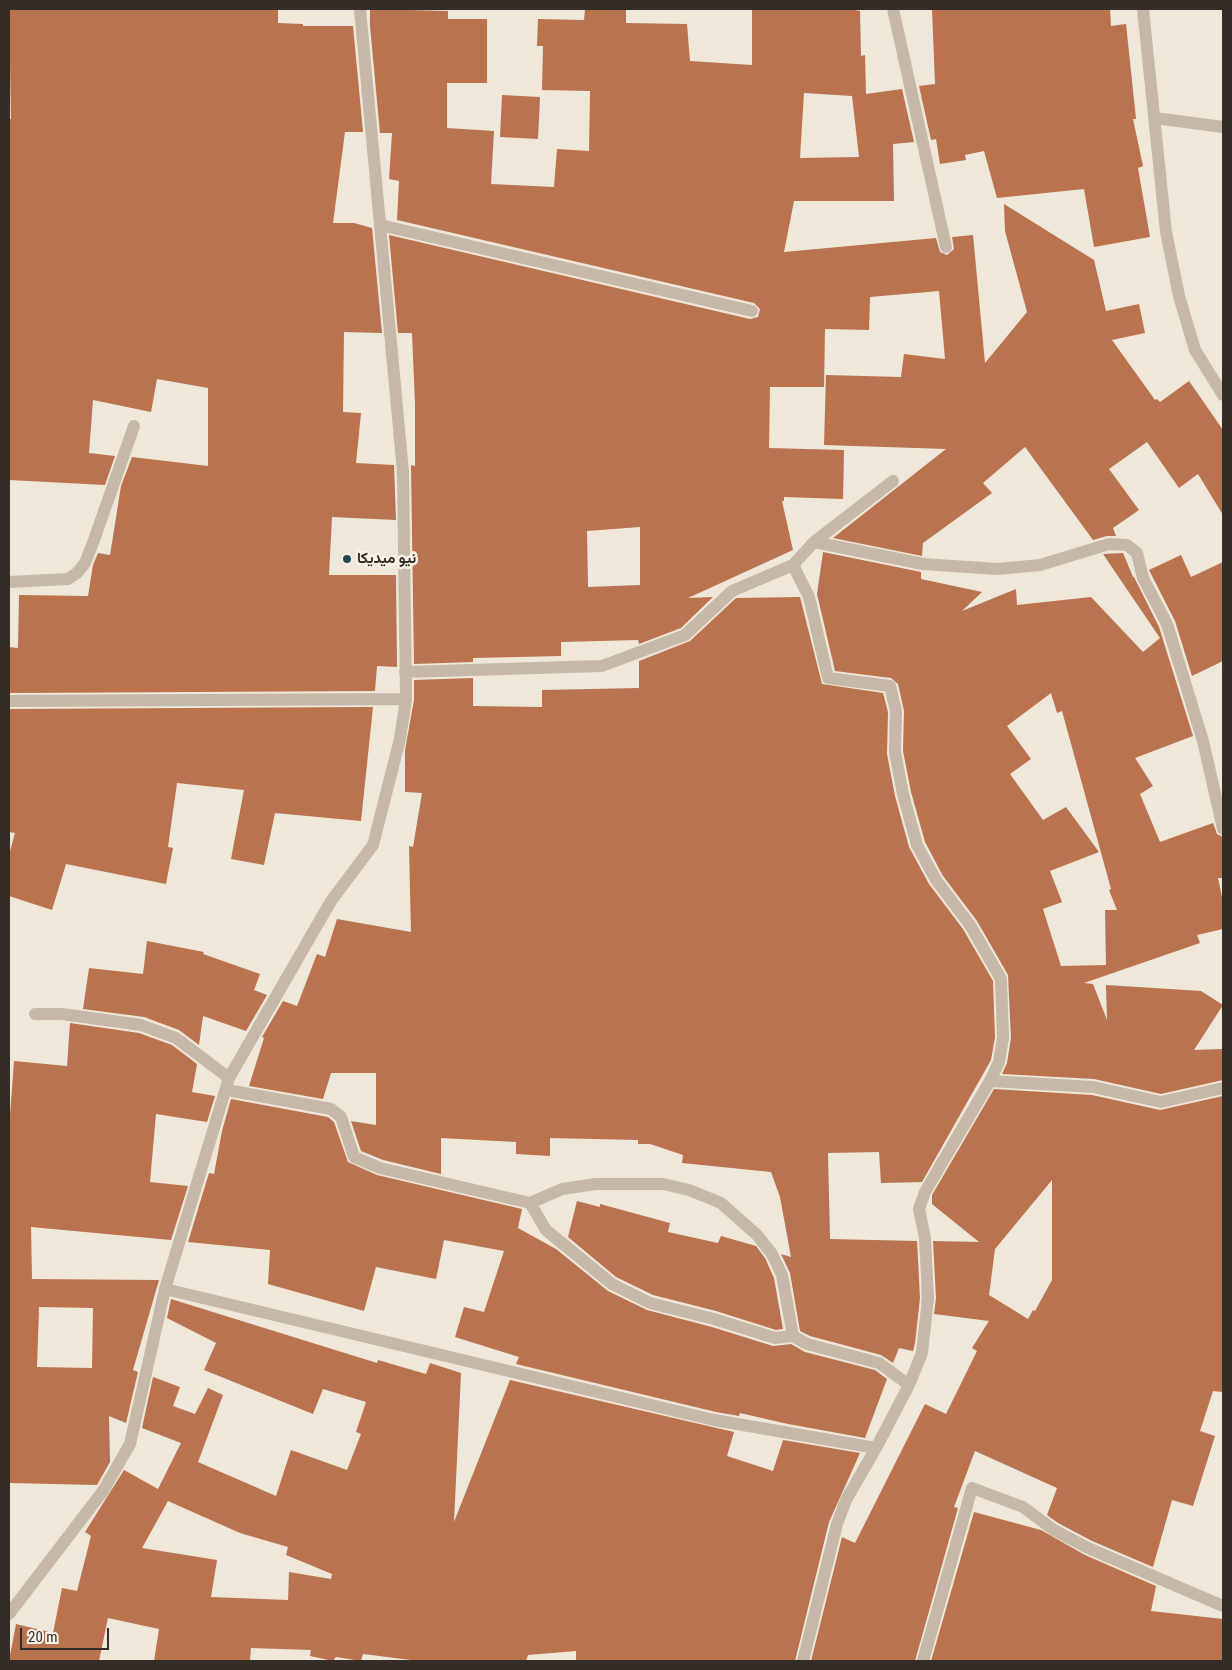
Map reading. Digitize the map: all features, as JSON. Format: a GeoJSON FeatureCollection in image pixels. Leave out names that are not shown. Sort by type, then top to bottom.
{"type":"FeatureCollection","features":[{"type":"Feature","properties":{"kind":"street"},"geometry":{"type":"LineString","coordinates":[[9,1614],[103,1491],[130,1444],[165,1289],[228,1084],[331,902],[373,845],[398,749],[406,699],[403,472],[360,9]]}},
{"type":"Feature","properties":{"kind":"street"},"geometry":{"type":"LineString","coordinates":[[893,9],[946,247]]}},
{"type":"Feature","properties":{"kind":"street"},"geometry":{"type":"LineString","coordinates":[[1143,9],[1166,232],[1179,296],[1195,350],[1223,395]]}},
{"type":"Feature","properties":{"kind":"street"},"geometry":{"type":"LineString","coordinates":[[1155,118],[1223,127]]}},
{"type":"Feature","properties":{"kind":"street"},"geometry":{"type":"LineString","coordinates":[[380,224],[752,311]]}},
{"type":"Feature","properties":{"kind":"street"},"geometry":{"type":"LineString","coordinates":[[9,582],[68,579],[77,573],[85,563],[134,426]]}},
{"type":"Feature","properties":{"kind":"street"},"geometry":{"type":"LineString","coordinates":[[406,672],[602,666],[685,635],[732,591],[793,565],[814,542],[893,481]]}},
{"type":"Feature","properties":{"kind":"street"},"geometry":{"type":"LineString","coordinates":[[814,542],[923,564],[998,569],[1040,565],[1109,544],[1127,546],[1137,553],[1143,578],[1167,624],[1203,741],[1223,829]]}},
{"type":"Feature","properties":{"kind":"street"},"geometry":{"type":"LineString","coordinates":[[793,565],[809,597],[828,678],[890,686],[896,711],[895,752],[903,794],[917,845],[936,880],[970,925],[1001,979],[1003,1038],[999,1062],[990,1081],[925,1192],[919,1209],[926,1238],[928,1298],[922,1352],[909,1385],[846,1500],[837,1524],[804,1661]]}},
{"type":"Feature","properties":{"kind":"street"},"geometry":{"type":"LineString","coordinates":[[9,701],[406,699]]}},
{"type":"Feature","properties":{"kind":"street"},"geometry":{"type":"LineString","coordinates":[[35,1014],[62,1014],[140,1025],[176,1038],[228,1084],[331,1110],[341,1117],[354,1157],[380,1168],[530,1203],[562,1189],[596,1184],[663,1184],[689,1190],[721,1203],[757,1235],[772,1254],[782,1275],[793,1336]]}},
{"type":"Feature","properties":{"kind":"street"},"geometry":{"type":"LineString","coordinates":[[990,1081],[1093,1087],[1161,1102],[1223,1088]]}},
{"type":"Feature","properties":{"kind":"street"},"geometry":{"type":"LineString","coordinates":[[530,1203],[546,1230],[612,1284],[650,1303],[714,1318],[775,1338],[793,1336],[806,1344],[878,1363],[909,1385]]}},
{"type":"Feature","properties":{"kind":"street"},"geometry":{"type":"LineString","coordinates":[[165,1289],[714,1420],[876,1448]]}},
{"type":"Feature","properties":{"kind":"street"},"geometry":{"type":"LineString","coordinates":[[923,1661],[972,1488],[1022,1507],[1054,1530],[1088,1548],[1223,1606]]}},
{"type":"Feature","properties":{"kind":"building"},"geometry":{"type":"Polygon","coordinates":[[[9,9],[278,9],[278,23],[303,24],[303,26],[353,26],[363,132],[345,132],[333,223],[354,223],[372,228],[382,333],[344,332],[343,412],[361,413],[356,463],[394,465],[396,520],[332,517],[329,575],[396,575],[397,667],[377,666],[375,691],[9,693],[9,647],[18,648],[19,595],[88,596],[93,565],[98,553],[110,555],[121,486],[132,457],[208,466],[208,388],[157,379],[151,412],[93,400],[89,453],[115,456],[105,485],[9,480],[9,119],[11,119],[9,9]]]}},
{"type":"Feature","properties":{"kind":"building"},"geometry":{"type":"Polygon","coordinates":[[[370,9],[448,11],[448,19],[487,19],[487,83],[447,83],[447,128],[494,131],[491,184],[554,187],[557,149],[589,151],[590,91],[542,90],[543,46],[537,46],[538,19],[584,20],[585,9],[626,9],[626,23],[687,24],[690,61],[752,65],[752,9],[849,9],[860,11],[861,56],[865,55],[866,94],[902,89],[914,142],[893,144],[894,201],[794,201],[784,252],[936,238],[940,252],[947,255],[954,249],[952,237],[973,235],[985,363],[1027,312],[1005,231],[1004,204],[1094,260],[1106,311],[1139,304],[1145,333],[1112,340],[1155,400],[1157,399],[1160,402],[1189,381],[1223,430],[1223,515],[1198,474],[1179,488],[1147,442],[1109,469],[1139,510],[1113,528],[1116,536],[1107,536],[1093,540],[1025,447],[983,483],[992,493],[923,543],[922,556],[833,538],[946,449],[824,445],[826,375],[901,377],[904,354],[945,359],[939,291],[870,297],[869,330],[825,329],[824,387],[770,387],[769,448],[844,450],[843,499],[784,497],[784,501],[782,501],[793,550],[688,598],[713,597],[681,628],[639,644],[638,640],[561,642],[561,656],[473,658],[473,662],[414,664],[411,465],[415,466],[415,404],[412,333],[398,333],[389,235],[750,319],[758,317],[760,309],[754,303],[397,220],[399,181],[389,179],[392,133],[380,133],[370,9]],[[804,93],[800,158],[859,157],[852,96],[804,93]],[[640,527],[587,531],[588,587],[640,585],[640,527]]]}},
{"type":"Feature","properties":{"kind":"building"},"geometry":{"type":"Polygon","coordinates":[[[932,9],[1110,9],[1111,26],[1126,24],[1136,119],[1133,119],[1143,166],[1138,168],[1150,237],[1094,247],[1084,189],[997,198],[984,151],[965,155],[966,160],[940,164],[936,139],[931,140],[919,86],[935,84],[932,9]]]}},
{"type":"Feature","properties":{"kind":"building"},"geometry":{"type":"Polygon","coordinates":[[[502,95],[540,97],[538,139],[500,137],[502,95]]]}},
{"type":"Feature","properties":{"kind":"building"},"geometry":{"type":"Polygon","coordinates":[[[823,552],[921,572],[921,579],[982,592],[962,611],[1016,589],[1017,605],[1091,597],[1143,652],[1160,638],[1103,554],[1123,553],[1133,577],[1159,627],[1193,736],[1135,758],[1153,786],[1140,794],[1160,842],[1213,823],[1217,834],[1223,837],[1223,878],[1218,878],[1223,902],[1223,929],[1197,935],[1200,943],[1084,983],[1093,984],[1107,1020],[1106,985],[1201,991],[1223,1005],[1194,1050],[1223,1049],[1223,1080],[1161,1094],[1094,1079],[1002,1074],[1007,1063],[1011,1038],[1008,975],[977,921],[943,876],[925,842],[911,792],[903,751],[904,711],[898,684],[891,678],[835,671],[817,594],[823,552]],[[1051,693],[1007,726],[1031,759],[1010,774],[1043,820],[1066,807],[1099,852],[1050,871],[1062,902],[1043,909],[1061,966],[1106,965],[1105,910],[1117,910],[1109,890],[1111,889],[1062,711],[1057,713],[1051,693]]]}},
{"type":"Feature","properties":{"kind":"building"},"geometry":{"type":"Polygon","coordinates":[[[1181,555],[1191,577],[1223,562],[1223,661],[1192,676],[1175,621],[1149,570],[1181,555]]]}},
{"type":"Feature","properties":{"kind":"building"},"geometry":{"type":"Polygon","coordinates":[[[800,597],[822,684],[883,693],[888,712],[887,754],[895,796],[909,847],[929,884],[963,929],[993,981],[995,1037],[991,1060],[922,1182],[881,1183],[879,1152],[828,1153],[830,1239],[917,1241],[920,1298],[915,1343],[913,1351],[899,1348],[893,1363],[881,1355],[810,1336],[800,1331],[790,1273],[781,1254],[791,1257],[780,1197],[771,1172],[682,1163],[683,1155],[650,1144],[638,1144],[638,1140],[550,1138],[550,1156],[516,1154],[516,1142],[441,1138],[441,1174],[383,1160],[361,1151],[351,1121],[376,1125],[376,1073],[331,1073],[323,1099],[249,1086],[264,1038],[262,1037],[283,1001],[297,1006],[317,954],[325,957],[337,919],[411,932],[409,846],[413,847],[422,793],[405,792],[405,750],[414,700],[414,680],[473,678],[473,706],[542,707],[542,690],[639,688],[639,661],[690,641],[736,598],[800,597]]]}},
{"type":"Feature","properties":{"kind":"building"},"geometry":{"type":"Polygon","coordinates":[[[373,707],[361,821],[275,813],[264,865],[231,859],[244,790],[177,783],[168,847],[173,848],[166,884],[66,864],[52,910],[9,896],[9,855],[15,833],[9,832],[9,709],[373,707]]]}},
{"type":"Feature","properties":{"kind":"building"},"geometry":{"type":"Polygon","coordinates":[[[147,941],[204,952],[203,954],[260,974],[254,990],[267,995],[246,1031],[203,1016],[199,1045],[179,1030],[144,1017],[83,1009],[89,968],[143,974],[147,941]]]}},
{"type":"Feature","properties":{"kind":"building"},"geometry":{"type":"Polygon","coordinates":[[[70,1023],[139,1033],[172,1045],[197,1064],[192,1092],[215,1096],[207,1122],[156,1114],[150,1182],[188,1186],[171,1240],[31,1227],[32,1279],[159,1280],[133,1370],[138,1372],[126,1423],[109,1416],[110,1462],[97,1485],[9,1483],[9,1129],[14,1061],[67,1066],[70,1023]],[[39,1307],[37,1367],[92,1368],[93,1308],[39,1307]]]}},
{"type":"Feature","properties":{"kind":"building"},"geometry":{"type":"Polygon","coordinates":[[[994,1089],[1092,1095],[1160,1110],[1223,1096],[1223,1392],[1213,1391],[1200,1431],[1215,1436],[1193,1506],[1172,1500],[1153,1567],[1092,1541],[1058,1523],[1047,1515],[1057,1488],[975,1451],[954,1507],[958,1508],[915,1661],[811,1661],[842,1537],[855,1543],[925,1404],[946,1414],[977,1351],[972,1348],[989,1321],[934,1314],[936,1298],[933,1241],[979,1242],[932,1204],[932,1195],[994,1089]],[[1052,1180],[995,1249],[989,1295],[1028,1319],[1033,1310],[1035,1311],[1052,1280],[1052,1180]]]}},
{"type":"Feature","properties":{"kind":"building"},"geometry":{"type":"Polygon","coordinates":[[[231,1099],[328,1117],[334,1122],[348,1162],[377,1175],[522,1209],[518,1228],[556,1249],[608,1291],[647,1310],[712,1327],[773,1346],[791,1344],[805,1352],[875,1370],[887,1379],[865,1438],[740,1413],[739,1416],[716,1412],[516,1364],[519,1357],[455,1337],[464,1307],[484,1312],[504,1251],[444,1240],[436,1279],[376,1267],[364,1311],[268,1284],[270,1250],[188,1242],[209,1173],[214,1174],[222,1131],[231,1099]]]}},
{"type":"Feature","properties":{"kind":"building"},"geometry":{"type":"Polygon","coordinates":[[[577,1201],[600,1207],[600,1204],[670,1223],[668,1232],[718,1243],[721,1236],[756,1246],[765,1258],[774,1278],[783,1329],[776,1330],[716,1311],[653,1295],[616,1277],[568,1237],[577,1201]]]}},
{"type":"Feature","properties":{"kind":"building"},"geometry":{"type":"Polygon","coordinates":[[[171,1299],[377,1363],[378,1360],[426,1374],[430,1363],[461,1373],[454,1522],[510,1380],[734,1432],[727,1456],[773,1471],[783,1440],[860,1453],[829,1522],[795,1661],[576,1661],[576,1651],[528,1655],[526,1661],[419,1661],[363,1654],[361,1661],[336,1657],[333,1661],[310,1656],[311,1650],[251,1648],[250,1661],[154,1661],[159,1629],[108,1618],[99,1661],[9,1661],[16,1624],[53,1633],[62,1588],[77,1591],[91,1536],[85,1532],[124,1470],[158,1489],[181,1443],[142,1428],[153,1377],[180,1387],[173,1406],[195,1414],[208,1388],[223,1395],[198,1462],[276,1496],[291,1450],[347,1470],[361,1434],[356,1432],[366,1402],[323,1389],[313,1414],[204,1370],[216,1343],[167,1318],[171,1299]],[[168,1501],[142,1548],[217,1560],[211,1597],[288,1600],[289,1572],[331,1579],[332,1574],[286,1555],[288,1547],[240,1533],[168,1501]]]}},
{"type":"Feature","properties":{"kind":"building"},"geometry":{"type":"Polygon","coordinates":[[[974,1512],[1041,1530],[1085,1555],[1156,1586],[1151,1611],[1223,1619],[1223,1661],[931,1661],[974,1512]]]}},
{"type":"Feature","properties":{"kind":"place","name":"نيو ميديكا"},"geometry":{"type":"Point","coordinates":[347,559]}}]}
